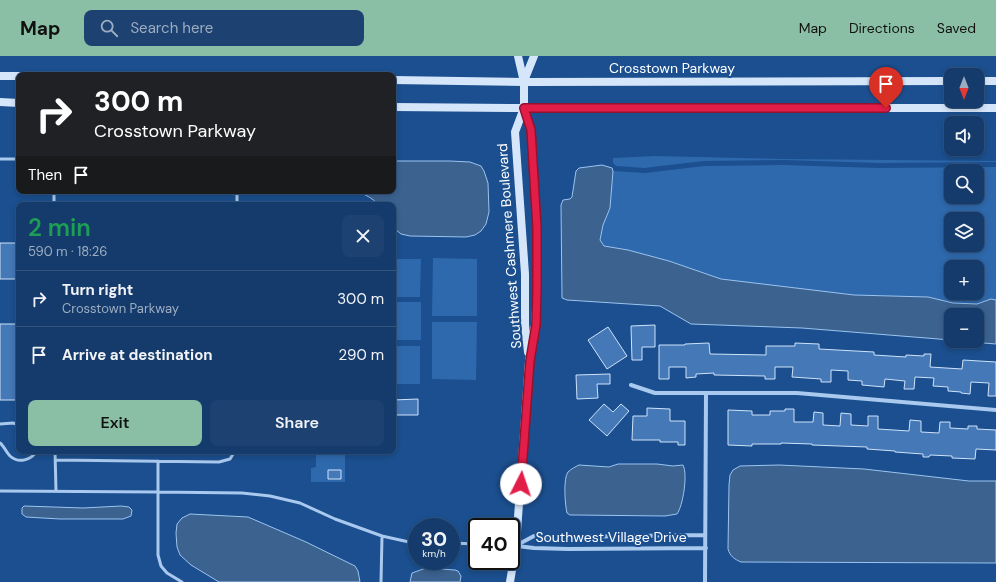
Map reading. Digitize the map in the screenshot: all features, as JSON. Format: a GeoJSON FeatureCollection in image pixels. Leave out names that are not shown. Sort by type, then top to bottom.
{"type":"FeatureCollection","features":[{"type":"Feature","properties":{"kind":"main road","name":"Southwest Cashmere Boulevard"},"geometry":{"type":"LineString","coordinates":[[516,518],[530,361],[536,325],[537,290],[537,228],[531,130],[524,108],[524,82],[518,56]]}},
{"type":"Feature","properties":{"kind":"main road","name":"Southwest Cashmere Boulevard"},"geometry":{"type":"LineString","coordinates":[[524,82],[534,56]]}},
{"type":"Feature","properties":{"kind":"main road"},"geometry":{"type":"LineString","coordinates":[[0,76],[16,76]]}},
{"type":"Feature","properties":{"kind":"main road","name":"Crosstown Parkway"},"geometry":{"type":"LineString","coordinates":[[396,80],[524,82],[944,81]]}},
{"type":"Feature","properties":{"kind":"main road"},"geometry":{"type":"LineString","coordinates":[[984,81],[996,81]]}},
{"type":"Feature","properties":{"kind":"main road"},"geometry":{"type":"LineString","coordinates":[[0,102],[16,103]]}},
{"type":"Feature","properties":{"kind":"main road"},"geometry":{"type":"LineString","coordinates":[[396,107],[996,108]]}},
{"type":"Feature","properties":{"kind":"main road","name":"Southwest Cashmere Boulevard"},"geometry":{"type":"LineString","coordinates":[[524,108],[515,132],[525,274],[525,325],[530,361]]}},
{"type":"Feature","properties":{"kind":"main road","name":"Southwest Cashmere Boulevard"},"geometry":{"type":"LineString","coordinates":[[510,582],[511,570]]}},
{"type":"Feature","properties":{"kind":"street"},"geometry":{"type":"LineString","coordinates":[[630,385],[655,393],[797,393],[996,410]]}},
{"type":"Feature","properties":{"kind":"street"},"geometry":{"type":"LineString","coordinates":[[705,582],[706,393]]}},
{"type":"Feature","properties":{"kind":"street","name":"Southwest Village Drive"},"geometry":{"type":"LineString","coordinates":[[520,543],[534,536],[705,535]]}},
{"type":"Feature","properties":{"kind":"street","name":"Southwest Village Drive"},"geometry":{"type":"LineString","coordinates":[[520,547],[568,549],[706,548]]}},
{"type":"Feature","properties":{"kind":"lane"},"geometry":{"type":"LineString","coordinates":[[0,159],[16,159]]}},
{"type":"Feature","properties":{"kind":"lane"},"geometry":{"type":"LineString","coordinates":[[0,424],[16,424]]}},
{"type":"Feature","properties":{"kind":"lane"},"geometry":{"type":"LineString","coordinates":[[0,443],[9,455],[18,460],[29,459],[34,454]]}},
{"type":"Feature","properties":{"kind":"lane"},"geometry":{"type":"LineString","coordinates":[[55,454],[56,491]]}},
{"type":"Feature","properties":{"kind":"lane"},"geometry":{"type":"LineString","coordinates":[[56,460],[219,462],[230,459],[232,454]]}},
{"type":"Feature","properties":{"kind":"lane"},"geometry":{"type":"LineString","coordinates":[[158,461],[158,555],[161,566],[167,573],[182,582]]}},
{"type":"Feature","properties":{"kind":"lane"},"geometry":{"type":"LineString","coordinates":[[0,491],[242,493],[270,496],[300,503],[335,519],[382,536],[408,542]]}},
{"type":"Feature","properties":{"kind":"lane"},"geometry":{"type":"LineString","coordinates":[[381,582],[382,536]]}},
{"type":"Feature","properties":{"kind":"shaded area"},"geometry":{"type":"Polygon","coordinates":[[[654,156],[996,162],[879,163],[784,160],[704,161],[644,168],[616,166],[613,163],[613,158],[654,156]]]}},
{"type":"Feature","properties":{"kind":"shaded area"},"geometry":{"type":"Polygon","coordinates":[[[396,161],[470,162],[481,166],[484,171],[488,183],[489,212],[486,224],[481,231],[475,235],[466,237],[410,236],[401,234],[396,230],[396,202],[376,202],[364,194],[396,194],[396,161]]]}},
{"type":"Feature","properties":{"kind":"shaded area"},"geometry":{"type":"Polygon","coordinates":[[[602,165],[612,168],[613,171],[610,208],[603,225],[600,240],[604,246],[628,250],[669,261],[721,279],[854,295],[928,297],[953,303],[977,304],[991,299],[996,300],[996,344],[984,343],[984,308],[944,308],[944,339],[802,328],[691,324],[660,306],[567,300],[562,298],[561,205],[563,200],[570,199],[572,197],[576,171],[579,168],[602,165]]]}},
{"type":"Feature","properties":{"kind":"shaded area"},"geometry":{"type":"Polygon","coordinates":[[[784,165],[878,168],[944,167],[944,204],[984,204],[984,167],[996,167],[996,300],[991,299],[977,304],[953,303],[928,297],[854,295],[721,279],[669,261],[628,250],[604,246],[600,240],[603,225],[610,208],[613,171],[645,173],[704,166],[784,165]]]}},
{"type":"Feature","properties":{"kind":"shaded area"},"geometry":{"type":"Polygon","coordinates":[[[433,258],[477,259],[477,316],[432,316],[433,258]]]}},
{"type":"Feature","properties":{"kind":"shaded area"},"geometry":{"type":"Polygon","coordinates":[[[396,259],[421,259],[420,297],[396,297],[396,259]]]}},
{"type":"Feature","properties":{"kind":"shaded area"},"geometry":{"type":"Polygon","coordinates":[[[396,302],[421,302],[421,340],[396,340],[396,302]]]}},
{"type":"Feature","properties":{"kind":"shaded area"},"geometry":{"type":"Polygon","coordinates":[[[432,322],[477,322],[476,380],[432,379],[432,322]]]}},
{"type":"Feature","properties":{"kind":"shaded area"},"geometry":{"type":"Polygon","coordinates":[[[396,346],[420,346],[420,384],[396,384],[396,346]]]}},
{"type":"Feature","properties":{"kind":"shaded area"},"geometry":{"type":"Polygon","coordinates":[[[316,454],[345,454],[345,482],[311,482],[311,468],[316,467],[316,454]]]}},
{"type":"Feature","properties":{"kind":"shaded area"},"geometry":{"type":"Polygon","coordinates":[[[618,464],[683,465],[685,475],[684,490],[677,514],[665,516],[570,515],[567,513],[565,480],[568,472],[579,465],[609,467],[618,464]]]}},
{"type":"Feature","properties":{"kind":"shaded area"},"geometry":{"type":"Polygon","coordinates":[[[779,465],[864,469],[969,481],[996,481],[996,563],[741,562],[736,560],[730,554],[728,549],[730,475],[733,470],[740,466],[779,465]]]}},
{"type":"Feature","properties":{"kind":"shaded area"},"geometry":{"type":"Polygon","coordinates":[[[24,506],[83,508],[121,506],[129,507],[132,510],[131,516],[123,519],[60,519],[26,517],[22,514],[22,508],[24,506]]]}},
{"type":"Feature","properties":{"kind":"shaded area"},"geometry":{"type":"Polygon","coordinates":[[[190,514],[248,517],[306,542],[355,566],[358,571],[360,582],[219,582],[191,565],[180,555],[177,547],[177,524],[182,518],[190,514]]]}},
{"type":"Feature","properties":{"kind":"shaded area"},"geometry":{"type":"Polygon","coordinates":[[[420,570],[455,570],[458,571],[461,576],[460,582],[410,582],[412,573],[420,570]]]}},
{"type":"Feature","properties":{"kind":"building"},"geometry":{"type":"Polygon","coordinates":[[[0,243],[16,243],[16,279],[0,279],[0,243]]]}},
{"type":"Feature","properties":{"kind":"building"},"geometry":{"type":"Polygon","coordinates":[[[0,324],[16,324],[16,400],[0,400],[0,324]]]}},
{"type":"Feature","properties":{"kind":"building"},"geometry":{"type":"Polygon","coordinates":[[[655,325],[655,347],[642,347],[642,360],[632,360],[631,326],[655,325]]]}},
{"type":"Feature","properties":{"kind":"building"},"geometry":{"type":"Polygon","coordinates":[[[608,327],[627,356],[607,369],[588,340],[608,327]]]}},
{"type":"Feature","properties":{"kind":"building"},"geometry":{"type":"Polygon","coordinates":[[[709,343],[710,354],[766,355],[766,346],[795,346],[795,343],[819,344],[819,349],[874,352],[874,355],[906,357],[906,355],[924,356],[924,354],[931,354],[930,367],[962,369],[963,360],[996,362],[996,396],[988,396],[989,383],[971,382],[970,394],[948,391],[948,387],[933,386],[934,378],[915,377],[914,389],[904,389],[905,381],[885,379],[884,387],[862,385],[862,381],[848,380],[848,371],[831,370],[831,382],[821,382],[821,379],[792,377],[793,367],[775,367],[775,379],[765,379],[765,376],[714,375],[714,373],[696,374],[696,377],[686,378],[686,367],[669,367],[669,379],[659,379],[659,345],[709,343]]]}},
{"type":"Feature","properties":{"kind":"building"},"geometry":{"type":"Polygon","coordinates":[[[610,374],[610,384],[597,384],[598,398],[577,399],[576,375],[610,374]]]}},
{"type":"Feature","properties":{"kind":"building"},"geometry":{"type":"Polygon","coordinates":[[[418,399],[418,415],[396,415],[396,400],[418,399]]]}},
{"type":"Feature","properties":{"kind":"building"},"geometry":{"type":"Polygon","coordinates":[[[604,404],[613,412],[621,404],[629,411],[607,436],[589,420],[604,404]]]}},
{"type":"Feature","properties":{"kind":"building"},"geometry":{"type":"Polygon","coordinates":[[[647,408],[670,409],[670,421],[685,421],[685,445],[678,445],[678,442],[660,442],[660,440],[632,440],[633,416],[647,416],[647,408]]]}},
{"type":"Feature","properties":{"kind":"building"},"geometry":{"type":"Polygon","coordinates":[[[785,409],[794,409],[794,422],[813,422],[814,412],[823,413],[823,425],[840,426],[841,413],[851,414],[851,425],[868,426],[868,416],[878,416],[878,429],[909,431],[910,420],[921,421],[921,432],[939,433],[940,422],[950,422],[950,428],[968,429],[968,426],[977,426],[977,429],[996,430],[996,450],[976,449],[975,459],[930,455],[929,457],[923,457],[923,454],[867,449],[867,447],[781,443],[752,444],[752,446],[728,445],[728,410],[752,411],[752,415],[770,415],[770,411],[785,411],[785,409]]]}},
{"type":"Feature","properties":{"kind":"building"},"geometry":{"type":"Polygon","coordinates":[[[328,470],[341,470],[341,479],[328,479],[328,470]]]}},
{"type":"Feature","properties":{"kind":"route"},"geometry":{"type":"LineString","coordinates":[[521,484],[530,361],[536,325],[537,290],[537,228],[531,130],[524,108],[886,108]]}}]}
